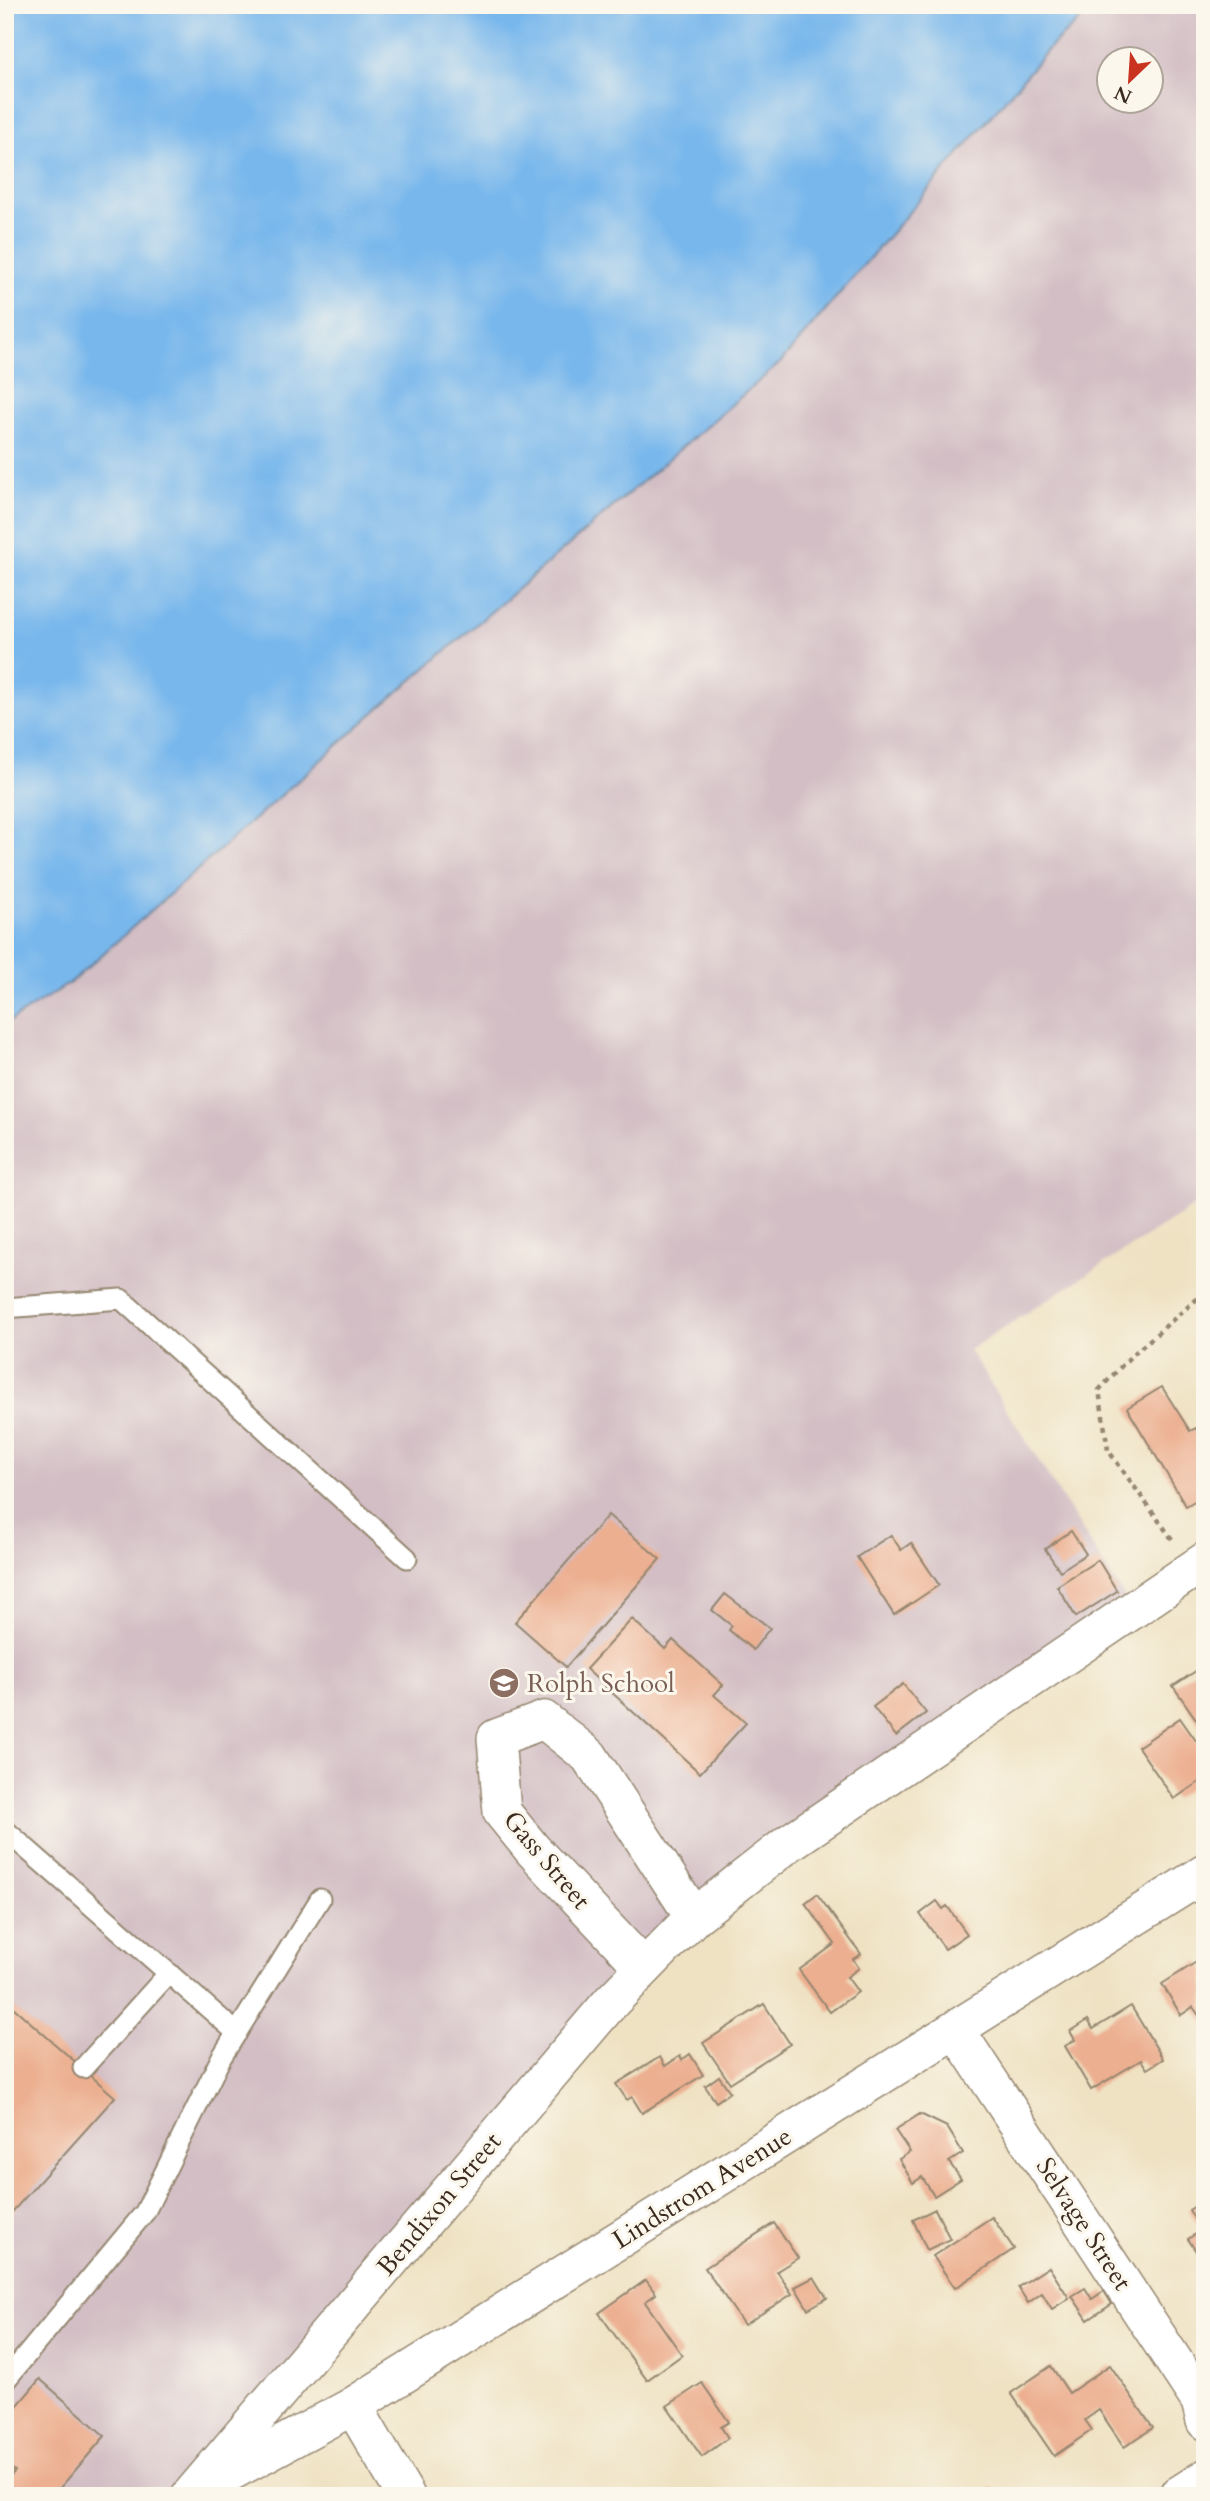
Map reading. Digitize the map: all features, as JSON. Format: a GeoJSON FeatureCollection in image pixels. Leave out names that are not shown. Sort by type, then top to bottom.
{"type":"FeatureCollection","features":[{"type":"Feature","properties":{"kind":"street","name":"Bendixon Street"},"geometry":{"type":"LineString","coordinates":[[192,2494],[610,2003],[694,1917],[789,1843],[1199,1565]]}},
{"type":"Feature","properties":{"kind":"street","name":"Gass Street"},"geometry":{"type":"LineString","coordinates":[[644,1968],[533,1850],[502,1812],[496,1738],[544,1720],[589,1756],[694,1917]]}},
{"type":"Feature","properties":{"kind":"street","name":"Lindstrom Avenue"},"geometry":{"type":"LineString","coordinates":[[192,2494],[353,2406],[1205,1873]]}},
{"type":"Feature","properties":{"kind":"street","name":"Selvage Street"},"geometry":{"type":"LineString","coordinates":[[956,2030],[1200,2400],[1205,2421]]}},
{"type":"Feature","properties":{"kind":"street"},"geometry":{"type":"LineString","coordinates":[[353,2406],[406,2496]]}},
{"type":"Feature","properties":{"kind":"street"},"geometry":{"type":"LineString","coordinates":[[1177,2496],[1205,2478]]}},
{"type":"Feature","properties":{"kind":"lane"},"geometry":{"type":"LineString","coordinates":[[5,1308],[121,1298],[407,1558]]}},
{"type":"Feature","properties":{"kind":"lane"},"geometry":{"type":"LineString","coordinates":[[5,1830],[237,2033]]}},
{"type":"Feature","properties":{"kind":"lane"},"geometry":{"type":"LineString","coordinates":[[5,2381],[145,2212],[221,2058],[320,1899]]}},
{"type":"Feature","properties":{"kind":"lane"},"geometry":{"type":"LineString","coordinates":[[83,2068],[169,1973]]}},
{"type":"Feature","properties":{"kind":"path"},"geometry":{"type":"LineString","coordinates":[[1199,1565],[1108,1450],[1099,1390],[1130,1357],[1205,1292]]}},
{"type":"Feature","properties":{"kind":"shaded area"},"geometry":{"type":"Polygon","coordinates":[[[1097,5],[1205,5],[1205,1199],[969,1350],[1132,1609],[694,1917],[190,2496],[5,2496],[5,1024],[70,983],[376,711],[1050,47],[1097,5]]]}},
{"type":"Feature","properties":{"kind":"water"},"geometry":{"type":"Polygon","coordinates":[[[5,5],[1096,5],[1050,47],[781,362],[376,711],[70,983],[5,1024],[5,5]]]}},
{"type":"Feature","properties":{"kind":"building"},"geometry":{"type":"Polygon","coordinates":[[[1162,1387],[1190,1431],[1196,1428],[1205,1442],[1205,1447],[1201,1450],[1205,1456],[1205,1495],[1186,1506],[1127,1408],[1162,1387]]]}},
{"type":"Feature","properties":{"kind":"building"},"geometry":{"type":"Polygon","coordinates":[[[608,1515],[660,1559],[566,1667],[515,1622],[608,1515]]]}},
{"type":"Feature","properties":{"kind":"building"},"geometry":{"type":"Polygon","coordinates":[[[1071,1531],[1086,1554],[1060,1571],[1045,1549],[1071,1531]]]}},
{"type":"Feature","properties":{"kind":"building"},"geometry":{"type":"Polygon","coordinates":[[[891,1535],[901,1550],[911,1543],[939,1585],[894,1615],[857,1557],[891,1535]]]}},
{"type":"Feature","properties":{"kind":"building"},"geometry":{"type":"Polygon","coordinates":[[[1098,1560],[1117,1591],[1076,1617],[1057,1586],[1098,1560]]]}},
{"type":"Feature","properties":{"kind":"building"},"geometry":{"type":"Polygon","coordinates":[[[725,1594],[770,1628],[753,1650],[729,1630],[732,1626],[712,1610],[725,1594]]]}},
{"type":"Feature","properties":{"kind":"building"},"geometry":{"type":"Polygon","coordinates":[[[632,1619],[665,1649],[673,1640],[723,1685],[714,1695],[746,1723],[700,1773],[586,1669],[632,1619]]]}},
{"type":"Feature","properties":{"kind":"building"},"geometry":{"type":"Polygon","coordinates":[[[1205,1665],[1205,1732],[1173,1686],[1205,1665]]]}},
{"type":"Feature","properties":{"kind":"building"},"geometry":{"type":"Polygon","coordinates":[[[903,1684],[926,1713],[896,1736],[873,1707],[903,1684]]]}},
{"type":"Feature","properties":{"kind":"building"},"geometry":{"type":"Polygon","coordinates":[[[1180,1718],[1199,1745],[1205,1741],[1205,1778],[1174,1799],[1138,1747],[1180,1718]]]}},
{"type":"Feature","properties":{"kind":"building"},"geometry":{"type":"Polygon","coordinates":[[[817,1894],[861,1954],[853,1959],[859,1968],[847,1977],[858,1992],[830,2012],[799,1970],[835,1944],[805,1903],[817,1894]]]}},
{"type":"Feature","properties":{"kind":"building"},"geometry":{"type":"Polygon","coordinates":[[[937,1901],[943,1909],[947,1906],[967,1934],[945,1949],[920,1914],[937,1901]]]}},
{"type":"Feature","properties":{"kind":"building"},"geometry":{"type":"Polygon","coordinates":[[[1198,1961],[1205,1971],[1205,2024],[1193,2007],[1181,2015],[1162,1984],[1198,1961]]]}},
{"type":"Feature","properties":{"kind":"building"},"geometry":{"type":"Polygon","coordinates":[[[5,2000],[115,2097],[5,2220],[5,2000]]]}},
{"type":"Feature","properties":{"kind":"building"},"geometry":{"type":"Polygon","coordinates":[[[764,2004],[790,2044],[730,2083],[703,2043],[764,2004]]]}},
{"type":"Feature","properties":{"kind":"building"},"geometry":{"type":"Polygon","coordinates":[[[1131,2006],[1163,2059],[1147,2069],[1141,2060],[1091,2090],[1065,2046],[1075,2040],[1070,2031],[1088,2020],[1093,2029],[1131,2006]]]}},
{"type":"Feature","properties":{"kind":"building"},"geometry":{"type":"Polygon","coordinates":[[[690,2054],[703,2075],[642,2113],[632,2097],[627,2100],[616,2084],[660,2057],[665,2066],[680,2056],[682,2060],[690,2054]]]}},
{"type":"Feature","properties":{"kind":"building"},"geometry":{"type":"Polygon","coordinates":[[[719,2076],[730,2092],[716,2102],[705,2086],[719,2076]]]}},
{"type":"Feature","properties":{"kind":"building"},"geometry":{"type":"Polygon","coordinates":[[[920,2114],[947,2127],[963,2153],[949,2162],[961,2179],[934,2196],[922,2177],[913,2183],[899,2159],[910,2152],[895,2130],[920,2114]]]}},
{"type":"Feature","properties":{"kind":"building"},"geometry":{"type":"Polygon","coordinates":[[[1205,2200],[1205,2221],[1198,2225],[1189,2210],[1205,2200]]]}},
{"type":"Feature","properties":{"kind":"building"},"geometry":{"type":"Polygon","coordinates":[[[935,2209],[950,2239],[927,2250],[913,2220],[935,2209]]]}},
{"type":"Feature","properties":{"kind":"building"},"geometry":{"type":"Polygon","coordinates":[[[992,2217],[1014,2249],[955,2288],[933,2256],[992,2217]]]}},
{"type":"Feature","properties":{"kind":"building"},"geometry":{"type":"Polygon","coordinates":[[[774,2223],[798,2258],[777,2271],[792,2294],[744,2325],[705,2268],[774,2223]]]}},
{"type":"Feature","properties":{"kind":"building"},"geometry":{"type":"Polygon","coordinates":[[[1205,2228],[1205,2265],[1188,2239],[1205,2228]]]}},
{"type":"Feature","properties":{"kind":"building"},"geometry":{"type":"Polygon","coordinates":[[[1049,2267],[1069,2298],[1052,2309],[1042,2293],[1028,2303],[1018,2287],[1049,2267]]]}},
{"type":"Feature","properties":{"kind":"building"},"geometry":{"type":"Polygon","coordinates":[[[814,2277],[827,2298],[808,2309],[795,2287],[814,2277]]]}},
{"type":"Feature","properties":{"kind":"building"},"geometry":{"type":"Polygon","coordinates":[[[646,2280],[656,2294],[645,2302],[682,2355],[647,2380],[599,2313],[646,2280]]]}},
{"type":"Feature","properties":{"kind":"building"},"geometry":{"type":"Polygon","coordinates":[[[1085,2288],[1092,2299],[1104,2291],[1112,2304],[1088,2320],[1072,2296],[1085,2288]]]}},
{"type":"Feature","properties":{"kind":"building"},"geometry":{"type":"Polygon","coordinates":[[[1110,2365],[1153,2428],[1124,2447],[1099,2410],[1085,2420],[1092,2430],[1054,2456],[1011,2393],[1051,2366],[1069,2393],[1110,2365]]]}},
{"type":"Feature","properties":{"kind":"building"},"geometry":{"type":"Polygon","coordinates":[[[40,2379],[105,2436],[53,2496],[5,2496],[5,2482],[15,2471],[5,2463],[5,2420],[40,2379]]]}},
{"type":"Feature","properties":{"kind":"building"},"geometry":{"type":"Polygon","coordinates":[[[702,2383],[729,2422],[721,2427],[728,2438],[702,2457],[667,2406],[702,2383]]]}},
{"type":"Feature","properties":{"kind":"building"},"geometry":{"type":"Polygon","coordinates":[[[993,2488],[998,2496],[981,2496],[993,2488]]]}},
{"type":"Feature","properties":{"kind":"place","name":"Rolph School"},"geometry":{"type":"Point","coordinates":[504,1683]}}]}
